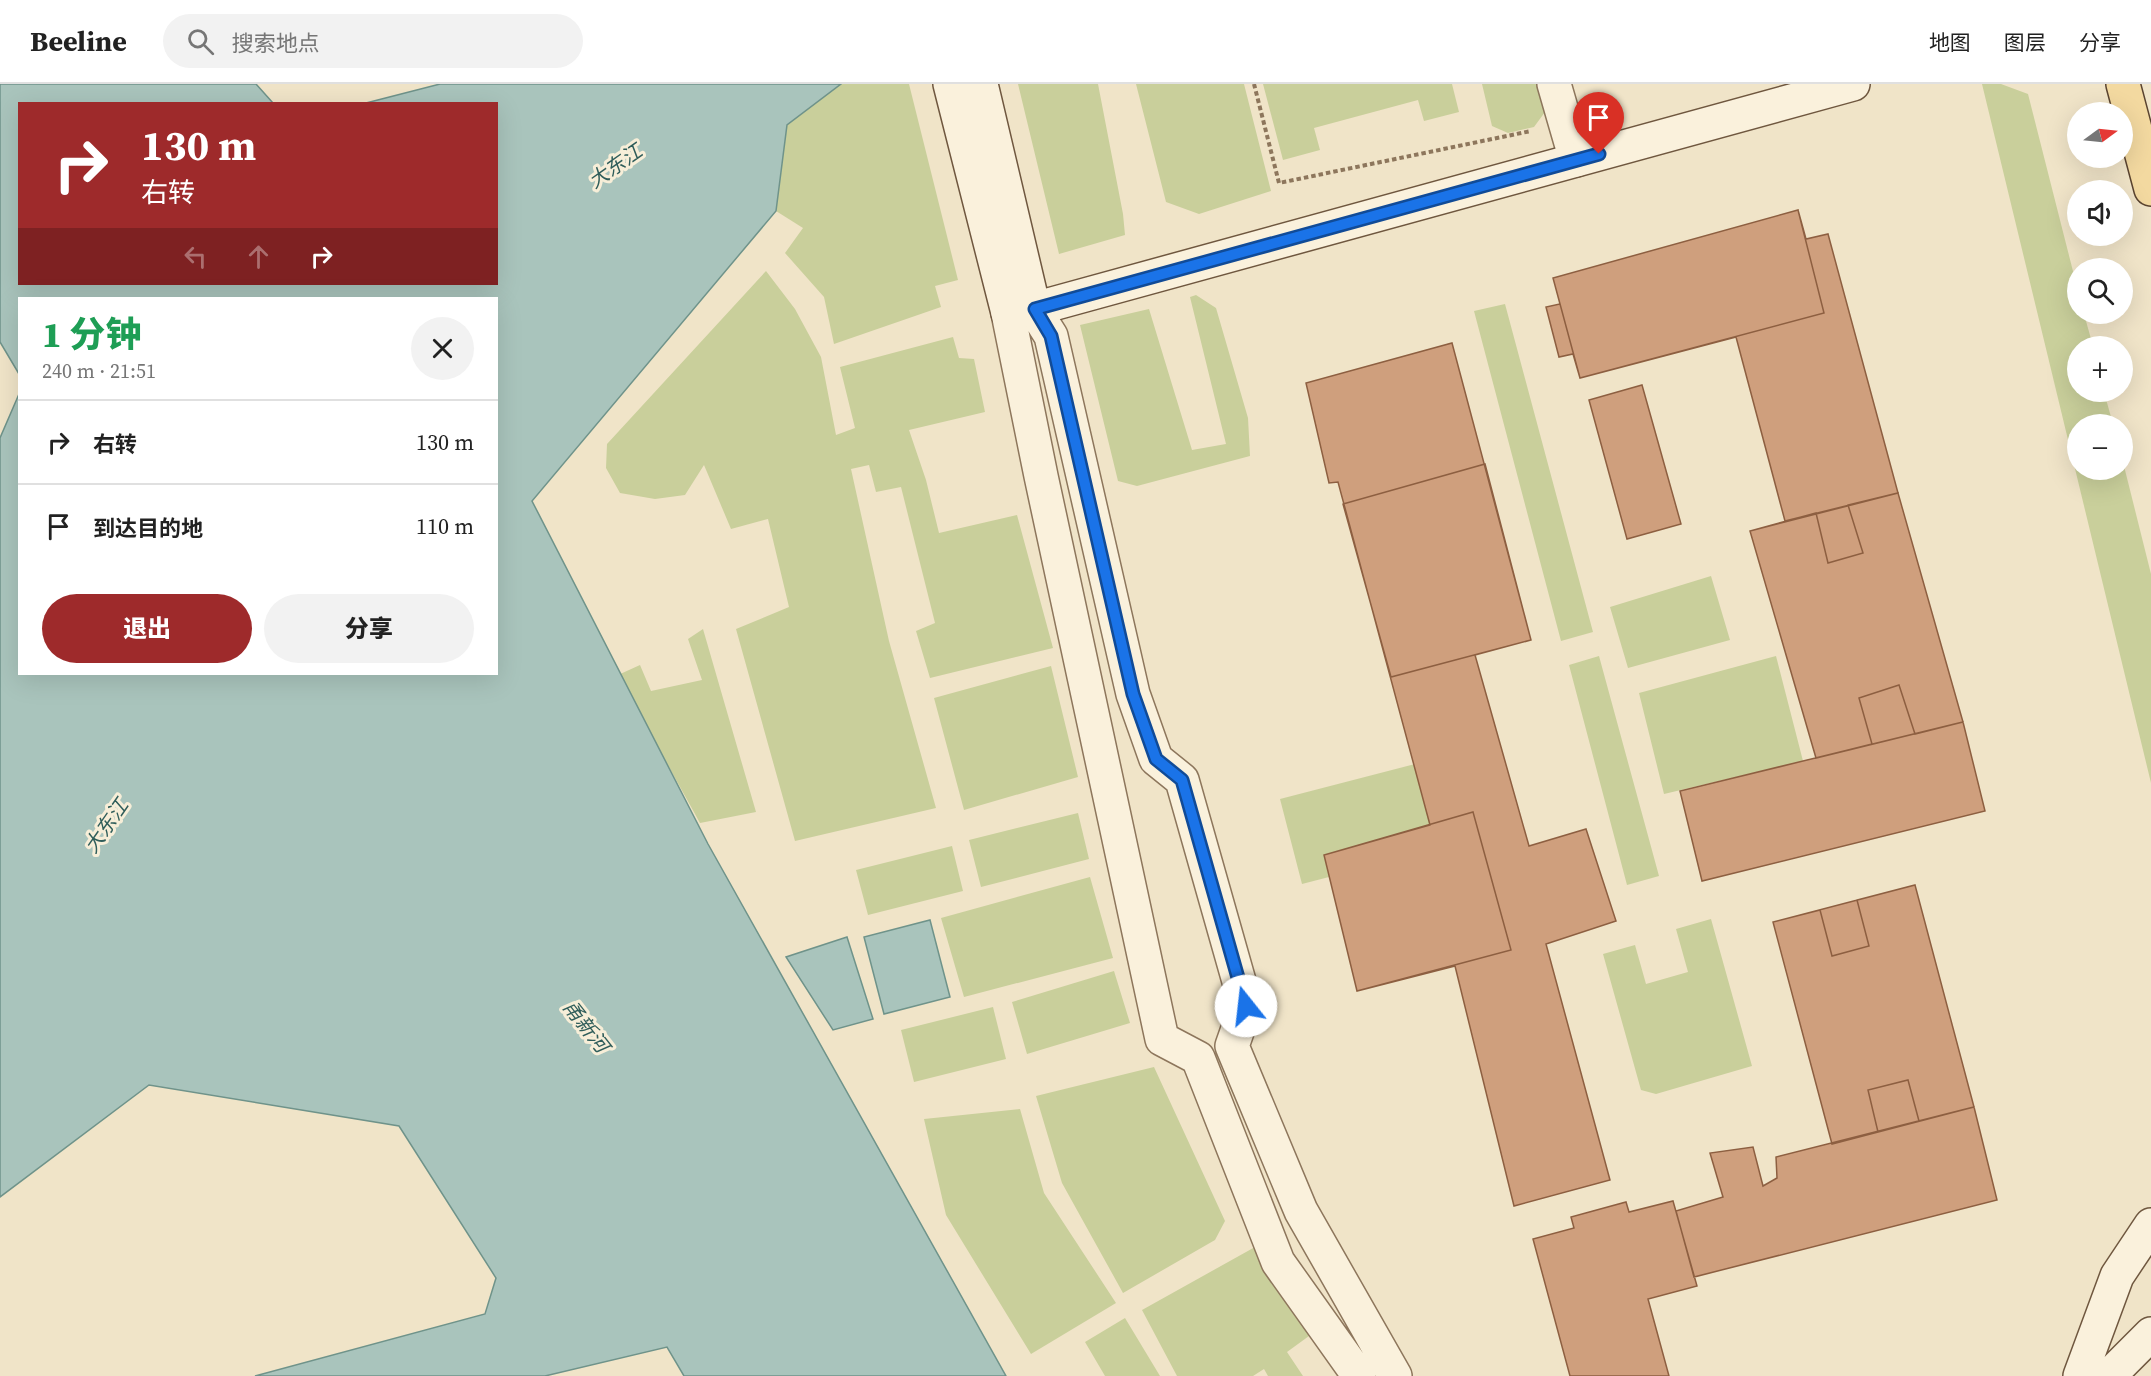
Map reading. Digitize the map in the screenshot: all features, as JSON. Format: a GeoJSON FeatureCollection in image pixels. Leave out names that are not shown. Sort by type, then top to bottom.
{"type":"FeatureCollection","features":[{"type":"Feature","properties":{"kind":"main road"},"geometry":{"type":"LineString","coordinates":[[2123,84],[2151,189]]}},
{"type":"Feature","properties":{"kind":"street"},"geometry":{"type":"LineString","coordinates":[[950,84],[1019,302],[1051,336],[1133,694],[1156,759],[1182,780],[1246,1006],[1232,1046],[1301,1211],[1395,1376]]}},
{"type":"Feature","properties":{"kind":"street"},"geometry":{"type":"LineString","coordinates":[[981,84],[1019,302],[1045,498],[1162,1039],[1198,1058],[1278,1262],[1359,1376]]}},
{"type":"Feature","properties":{"kind":"street"},"geometry":{"type":"LineString","coordinates":[[1554,84],[1570,142]]}},
{"type":"Feature","properties":{"kind":"street"},"geometry":{"type":"LineString","coordinates":[[1019,302],[1570,142],[1784,84]]}},
{"type":"Feature","properties":{"kind":"street"},"geometry":{"type":"LineString","coordinates":[[1570,142],[1853,84]]}},
{"type":"Feature","properties":{"kind":"street"},"geometry":{"type":"LineString","coordinates":[[2080,1376],[2117,1276],[2151,1225]]}},
{"type":"Feature","properties":{"kind":"street"},"geometry":{"type":"LineString","coordinates":[[2109,1376],[2151,1334]]}},
{"type":"Feature","properties":{"kind":"path"},"geometry":{"type":"LineString","coordinates":[[1254,84],[1280,183],[1570,142]]}},
{"type":"Feature","properties":{"kind":"green space"},"geometry":{"type":"Polygon","coordinates":[[[841,84],[909,84],[958,280],[935,286],[941,307],[834,344],[824,297],[785,253],[803,228],[776,211],[787,125],[841,84]]]}},
{"type":"Feature","properties":{"kind":"green space"},"geometry":{"type":"Polygon","coordinates":[[[1018,84],[1098,84],[1125,235],[1059,254],[1018,84]]]}},
{"type":"Feature","properties":{"kind":"green space"},"geometry":{"type":"Polygon","coordinates":[[[1136,84],[1244,84],[1271,191],[1199,214],[1166,202],[1136,84]]]}},
{"type":"Feature","properties":{"kind":"green space"},"geometry":{"type":"Polygon","coordinates":[[[1263,84],[1452,84],[1459,112],[1424,121],[1418,100],[1314,128],[1320,150],[1283,160],[1263,84]]]}},
{"type":"Feature","properties":{"kind":"green space"},"geometry":{"type":"Polygon","coordinates":[[[1482,84],[1537,84],[1545,112],[1534,127],[1508,133],[1492,126],[1482,84]]]}},
{"type":"Feature","properties":{"kind":"green space"},"geometry":{"type":"Polygon","coordinates":[[[1982,84],[2001,84],[2028,94],[2070,258],[2067,258],[2067,324],[2087,324],[2090,336],[2067,336],[2067,402],[2107,402],[2110,414],[2067,414],[2067,436],[1982,84]]]}},
{"type":"Feature","properties":{"kind":"green space"},"geometry":{"type":"Polygon","coordinates":[[[766,271],[795,309],[821,357],[836,435],[855,428],[840,367],[953,337],[959,358],[974,359],[985,412],[909,430],[926,480],[939,533],[1017,515],[1053,648],[930,678],[916,631],[935,623],[901,487],[876,492],[869,465],[851,469],[889,641],[936,808],[795,841],[736,629],[789,607],[768,519],[731,529],[704,465],[685,495],[655,499],[620,493],[606,468],[607,444],[766,271]]]}},
{"type":"Feature","properties":{"kind":"green space"},"geometry":{"type":"Polygon","coordinates":[[[1196,295],[1216,308],[1248,418],[1250,456],[1137,486],[1118,481],[1080,325],[1149,309],[1192,450],[1226,444],[1190,297],[1196,295]]]}},
{"type":"Feature","properties":{"kind":"green space"},"geometry":{"type":"Polygon","coordinates":[[[1505,304],[1593,632],[1561,641],[1474,311],[1505,304]]]}},
{"type":"Feature","properties":{"kind":"green space"},"geometry":{"type":"Polygon","coordinates":[[[2078,480],[2128,480],[2151,574],[2151,783],[2078,480]]]}},
{"type":"Feature","properties":{"kind":"green space"},"geometry":{"type":"Polygon","coordinates":[[[1711,576],[1730,640],[1628,668],[1610,607],[1711,576]]]}},
{"type":"Feature","properties":{"kind":"green space"},"geometry":{"type":"Polygon","coordinates":[[[703,629],[756,812],[700,823],[618,675],[640,665],[651,691],[702,680],[688,639],[703,629]]]}},
{"type":"Feature","properties":{"kind":"green space"},"geometry":{"type":"Polygon","coordinates":[[[1599,656],[1659,876],[1627,885],[1569,665],[1599,656]]]}},
{"type":"Feature","properties":{"kind":"green space"},"geometry":{"type":"Polygon","coordinates":[[[1776,656],[1803,761],[1664,794],[1639,693],[1776,656]]]}},
{"type":"Feature","properties":{"kind":"green space"},"geometry":{"type":"Polygon","coordinates":[[[1051,666],[1078,777],[964,810],[934,698],[1051,666]]]}},
{"type":"Feature","properties":{"kind":"green space"},"geometry":{"type":"Polygon","coordinates":[[[1415,764],[1430,825],[1324,855],[1329,877],[1302,884],[1280,799],[1415,764]]]}},
{"type":"Feature","properties":{"kind":"green space"},"geometry":{"type":"Polygon","coordinates":[[[1078,813],[1089,859],[981,887],[969,840],[1078,813]]]}},
{"type":"Feature","properties":{"kind":"green space"},"geometry":{"type":"Polygon","coordinates":[[[952,846],[963,891],[868,915],[856,870],[952,846]]]}},
{"type":"Feature","properties":{"kind":"green space"},"geometry":{"type":"Polygon","coordinates":[[[1090,877],[1113,958],[964,997],[941,918],[1090,877]]]}},
{"type":"Feature","properties":{"kind":"green space"},"geometry":{"type":"Polygon","coordinates":[[[1711,919],[1752,1066],[1656,1094],[1641,1090],[1603,954],[1635,945],[1646,984],[1688,972],[1676,929],[1711,919]]]}},
{"type":"Feature","properties":{"kind":"green space"},"geometry":{"type":"Polygon","coordinates":[[[1114,971],[1130,1023],[1027,1054],[1012,1002],[1114,971]]]}},
{"type":"Feature","properties":{"kind":"green space"},"geometry":{"type":"Polygon","coordinates":[[[993,1007],[1006,1059],[914,1082],[901,1030],[993,1007]]]}},
{"type":"Feature","properties":{"kind":"green space"},"geometry":{"type":"Polygon","coordinates":[[[1154,1067],[1225,1221],[1215,1240],[1123,1293],[1062,1183],[1036,1096],[1154,1067]]]}},
{"type":"Feature","properties":{"kind":"green space"},"geometry":{"type":"Polygon","coordinates":[[[1020,1109],[1044,1193],[1116,1303],[1031,1354],[946,1215],[924,1119],[1020,1109]]]}},
{"type":"Feature","properties":{"kind":"green space"},"geometry":{"type":"Polygon","coordinates":[[[1255,1247],[1309,1336],[1287,1352],[1303,1376],[1268,1376],[1264,1369],[1253,1376],[1177,1376],[1142,1310],[1255,1247]]]}},
{"type":"Feature","properties":{"kind":"green space"},"geometry":{"type":"Polygon","coordinates":[[[1125,1318],[1160,1376],[1105,1376],[1085,1342],[1125,1318]]]}},
{"type":"Feature","properties":{"kind":"water"},"geometry":{"type":"Polygon","coordinates":[[[0,84],[256,84],[272,102],[18,102],[18,285],[498,285],[498,102],[370,102],[440,84],[841,84],[787,125],[776,211],[532,501],[708,844],[1006,1376],[684,1376],[667,1347],[545,1376],[255,1376],[485,1314],[496,1278],[399,1126],[149,1085],[0,1197],[0,438],[18,396],[18,675],[498,675],[498,297],[18,297],[18,372],[0,342],[0,84]]]}},
{"type":"Feature","properties":{"kind":"water"},"geometry":{"type":"Polygon","coordinates":[[[930,920],[950,997],[884,1014],[864,937],[930,920]]]}},
{"type":"Feature","properties":{"kind":"water"},"geometry":{"type":"Polygon","coordinates":[[[847,937],[873,1019],[833,1030],[786,957],[847,937]]]}},
{"type":"Feature","properties":{"kind":"building"},"geometry":{"type":"Polygon","coordinates":[[[1798,210],[1806,239],[1828,234],[1898,493],[1785,521],[1736,337],[1580,378],[1573,354],[1559,357],[1546,307],[1560,304],[1553,278],[1798,210]]]}},
{"type":"Feature","properties":{"kind":"building"},"geometry":{"type":"Polygon","coordinates":[[[1798,210],[1824,313],[1580,378],[1553,278],[1798,210]]]}},
{"type":"Feature","properties":{"kind":"building"},"geometry":{"type":"Polygon","coordinates":[[[1452,343],[1531,640],[1475,655],[1529,846],[1586,829],[1616,921],[1546,944],[1610,1180],[1514,1206],[1455,966],[1357,991],[1324,855],[1430,825],[1338,482],[1329,483],[1306,383],[1452,343]]]}},
{"type":"Feature","properties":{"kind":"building"},"geometry":{"type":"Polygon","coordinates":[[[1642,385],[1681,524],[1627,539],[1589,400],[1642,385]]]}},
{"type":"Feature","properties":{"kind":"building"},"geometry":{"type":"Polygon","coordinates":[[[1485,464],[1531,640],[1391,677],[1343,504],[1485,464]]]}},
{"type":"Feature","properties":{"kind":"building"},"geometry":{"type":"Polygon","coordinates":[[[1898,493],[1963,722],[1816,758],[1750,531],[1898,493]]]}},
{"type":"Feature","properties":{"kind":"building"},"geometry":{"type":"Polygon","coordinates":[[[1898,493],[1963,722],[1915,734],[1899,685],[1859,698],[1872,744],[1816,758],[1750,531],[1816,513],[1828,563],[1863,553],[1848,505],[1898,493]]]}},
{"type":"Feature","properties":{"kind":"building"},"geometry":{"type":"Polygon","coordinates":[[[1963,722],[1985,811],[1702,881],[1680,791],[1963,722]]]}},
{"type":"Feature","properties":{"kind":"building"},"geometry":{"type":"Polygon","coordinates":[[[1473,812],[1511,950],[1357,991],[1324,855],[1473,812]]]}},
{"type":"Feature","properties":{"kind":"building"},"geometry":{"type":"Polygon","coordinates":[[[1915,885],[1974,1107],[1832,1144],[1773,922],[1915,885]]]}},
{"type":"Feature","properties":{"kind":"building"},"geometry":{"type":"Polygon","coordinates":[[[1915,885],[1974,1107],[1919,1121],[1908,1080],[1868,1090],[1878,1132],[1832,1144],[1773,922],[1820,910],[1832,956],[1869,946],[1857,900],[1915,885]]]}},
{"type":"Feature","properties":{"kind":"building"},"geometry":{"type":"Polygon","coordinates":[[[1974,1107],[1997,1200],[1694,1277],[1676,1211],[1723,1197],[1710,1153],[1753,1147],[1763,1186],[1777,1178],[1776,1157],[1974,1107]]]}},
{"type":"Feature","properties":{"kind":"building"},"geometry":{"type":"Polygon","coordinates":[[[1673,1201],[1697,1286],[1648,1299],[1669,1376],[1570,1376],[1533,1239],[1574,1228],[1571,1217],[1626,1202],[1629,1212],[1673,1201]]]}},
{"type":"Feature","properties":{"kind":"route"},"geometry":{"type":"LineString","coordinates":[[1246,1006],[1182,780],[1156,759],[1133,694],[1051,336],[1035,309],[1599,154]]}},
{"type":"Feature","properties":{"kind":"water label","name":"大东江"},"geometry":{"type":"Point","coordinates":[615,166]}},
{"type":"Feature","properties":{"kind":"water label","name":"大东江"},"geometry":{"type":"Point","coordinates":[106,826]}},
{"type":"Feature","properties":{"kind":"water label","name":"甬新河"},"geometry":{"type":"Point","coordinates":[586,1026]}}]}
